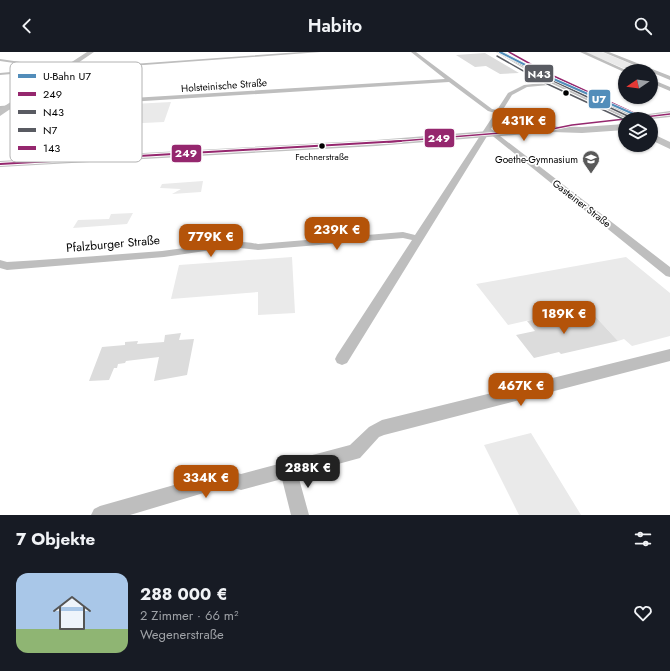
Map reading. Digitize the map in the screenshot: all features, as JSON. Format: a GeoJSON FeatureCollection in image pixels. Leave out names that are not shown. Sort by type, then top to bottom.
{"type":"FeatureCollection","features":[{"type":"Feature","properties":{"kind":"street"},"geometry":{"type":"LineString","coordinates":[[76,62],[91,52]]}},
{"type":"Feature","properties":{"kind":"street"},"geometry":{"type":"LineString","coordinates":[[142,64],[318,52]]}},
{"type":"Feature","properties":{"kind":"street"},"geometry":{"type":"LineString","coordinates":[[413,52],[490,110],[498,112]]}},
{"type":"Feature","properties":{"kind":"street"},"geometry":{"type":"LineString","coordinates":[[492,52],[549,83],[618,117]]}},
{"type":"Feature","properties":{"kind":"street"},"geometry":{"type":"LineString","coordinates":[[499,52],[618,116]]}},
{"type":"Feature","properties":{"kind":"street"},"geometry":{"type":"LineString","coordinates":[[582,52],[618,68]]}},
{"type":"Feature","properties":{"kind":"street"},"geometry":{"type":"LineString","coordinates":[[605,52],[670,78]]}},
{"type":"Feature","properties":{"kind":"street"},"geometry":{"type":"LineString","coordinates":[[0,60],[14,62]]}},
{"type":"Feature","properties":{"kind":"street"},"geometry":{"type":"LineString","coordinates":[[0,74],[10,73]]}},
{"type":"Feature","properties":{"kind":"street","name":"Holsteinische Straße"},"geometry":{"type":"LineString","coordinates":[[142,101],[450,80]]}},
{"type":"Feature","properties":{"kind":"street"},"geometry":{"type":"LineString","coordinates":[[342,359],[418,239],[489,132],[498,112],[510,94],[519,88],[549,83]]}},
{"type":"Feature","properties":{"kind":"street"},"geometry":{"type":"LineString","coordinates":[[658,84],[670,89]]}},
{"type":"Feature","properties":{"kind":"street"},"geometry":{"type":"LineString","coordinates":[[658,116],[670,114]]}},
{"type":"Feature","properties":{"kind":"street"},"geometry":{"type":"LineString","coordinates":[[142,156],[363,144],[489,132],[552,129],[582,130],[618,123]]}},
{"type":"Feature","properties":{"kind":"street"},"geometry":{"type":"LineString","coordinates":[[658,125],[670,123]]}},
{"type":"Feature","properties":{"kind":"street"},"geometry":{"type":"LineString","coordinates":[[658,130],[670,136]]}},
{"type":"Feature","properties":{"kind":"street","name":"Gasteiner Straße"},"geometry":{"type":"LineString","coordinates":[[489,132],[670,272]]}},
{"type":"Feature","properties":{"kind":"street"},"geometry":{"type":"LineString","coordinates":[[658,140],[670,146]]}},
{"type":"Feature","properties":{"kind":"street"},"geometry":{"type":"LineString","coordinates":[[0,164],[36,162]]}},
{"type":"Feature","properties":{"kind":"street","name":"Pfalzburger Straße"},"geometry":{"type":"LineString","coordinates":[[0,264],[7,266],[160,254],[174,250],[251,244],[258,247],[403,235],[418,239]]}},
{"type":"Feature","properties":{"kind":"street"},"geometry":{"type":"LineString","coordinates":[[100,515],[227,478],[241,482],[354,452],[374,432],[382,428],[670,355]]}},
{"type":"Feature","properties":{"kind":"street"},"geometry":{"type":"LineString","coordinates":[[288,469],[300,515]]}},
{"type":"Feature","properties":{"kind":"shaded area"},"geometry":{"type":"Polygon","coordinates":[[[585,52],[602,52],[631,64],[618,64],[618,66],[585,52]]]}},
{"type":"Feature","properties":{"kind":"shaded area"},"geometry":{"type":"Polygon","coordinates":[[[171,102],[164,122],[142,123],[142,104],[171,102]]]}},
{"type":"Feature","properties":{"kind":"shaded area"},"geometry":{"type":"Polygon","coordinates":[[[203,181],[201,192],[172,194],[181,189],[160,188],[162,184],[203,181]]]}},
{"type":"Feature","properties":{"kind":"shaded area"},"geometry":{"type":"Polygon","coordinates":[[[133,213],[127,224],[73,228],[78,220],[109,219],[111,214],[133,213]]]}},
{"type":"Feature","properties":{"kind":"shaded area"},"geometry":{"type":"Polygon","coordinates":[[[292,257],[295,313],[258,315],[258,292],[171,299],[179,265],[292,257]]]}},
{"type":"Feature","properties":{"kind":"shaded area"},"geometry":{"type":"Polygon","coordinates":[[[626,257],[670,293],[670,336],[632,346],[624,339],[618,341],[594,315],[567,321],[561,313],[508,325],[476,284],[626,257]]]}},
{"type":"Feature","properties":{"kind":"shaded area"},"geometry":{"type":"Polygon","coordinates":[[[531,433],[581,515],[519,515],[484,445],[531,433]]]}},
{"type":"Feature","properties":{"kind":"building"},"geometry":{"type":"Polygon","coordinates":[[[485,53],[519,73],[500,74],[486,66],[475,67],[456,55],[485,53]]]}},
{"type":"Feature","properties":{"kind":"building"},"geometry":{"type":"Polygon","coordinates":[[[561,313],[567,321],[594,315],[618,341],[561,354],[559,352],[534,358],[516,335],[535,331],[527,321],[561,313]]]}},
{"type":"Feature","properties":{"kind":"building"},"geometry":{"type":"Polygon","coordinates":[[[181,333],[179,340],[194,339],[187,375],[154,381],[159,357],[126,361],[125,363],[118,364],[117,368],[114,368],[109,380],[89,381],[102,347],[125,345],[125,342],[138,341],[137,344],[164,342],[165,335],[181,333]]]}},
{"type":"Feature","properties":{"kind":"metro line","name":"U7"},"geometry":{"type":"LineString","coordinates":[[500,52],[549,77],[629,112]]}},
{"type":"Feature","properties":{"kind":"transit line","name":"N43"},"geometry":{"type":"LineString","coordinates":[[499,52],[543,76],[619,112]]}},
{"type":"Feature","properties":{"kind":"transit line","name":"143"},"geometry":{"type":"LineString","coordinates":[[509,52],[545,72],[632,112]]}},
{"type":"Feature","properties":{"kind":"transit line","name":"N7"},"geometry":{"type":"LineString","coordinates":[[497,56],[541,81],[618,117]]}},
{"type":"Feature","properties":{"kind":"transit line","name":"249"},"geometry":{"type":"LineString","coordinates":[[658,115],[670,114]]}},
{"type":"Feature","properties":{"kind":"transit line","name":"249"},"geometry":{"type":"LineString","coordinates":[[142,156],[376,143],[552,129],[618,120]]}},
{"type":"Feature","properties":{"kind":"transit line","name":"249"},"geometry":{"type":"LineString","coordinates":[[0,164],[36,162]]}},
{"type":"Feature","properties":{"kind":"place","name":"Fechnerstraße"},"geometry":{"type":"Point","coordinates":[322,146]}},
{"type":"Feature","properties":{"kind":"place","name":"Goethe-Gymnasium"},"geometry":{"type":"Point","coordinates":[591,174]}}]}
